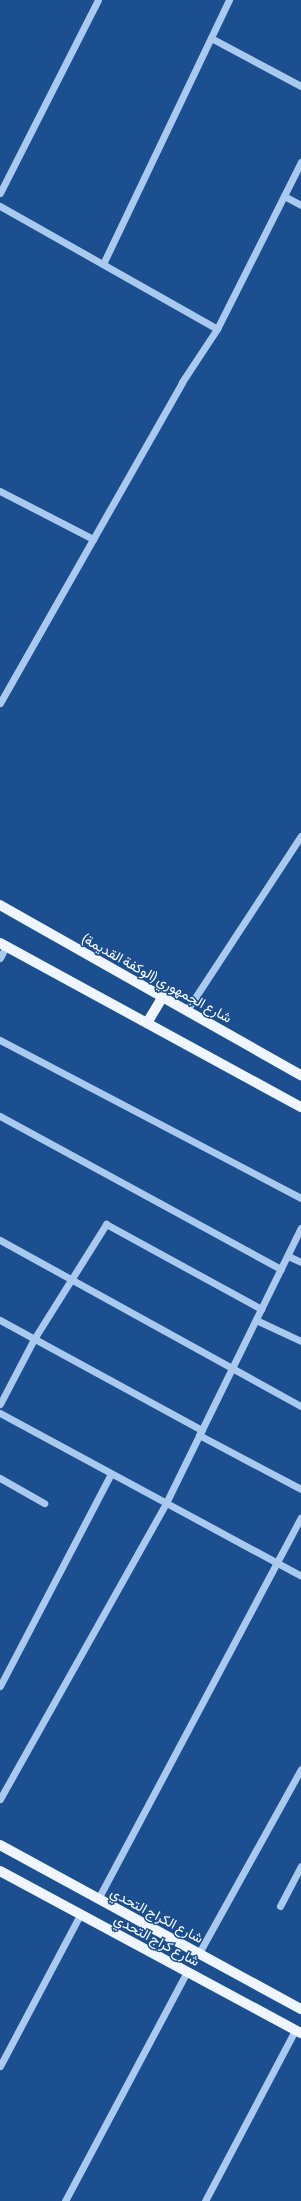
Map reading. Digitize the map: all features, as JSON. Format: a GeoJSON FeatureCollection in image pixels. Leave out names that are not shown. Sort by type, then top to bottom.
{"type":"FeatureCollection","features":[{"type":"Feature","properties":{"kind":"main road","name":"شارع الجمهوري (الوكفة القديمة)"},"geometry":{"type":"LineString","coordinates":[[0,906],[163,996],[301,1075]]}},
{"type":"Feature","properties":{"kind":"main road"},"geometry":{"type":"LineString","coordinates":[[3,945],[301,1107]]}},
{"type":"Feature","properties":{"kind":"main road"},"geometry":{"type":"LineString","coordinates":[[148,1023],[163,996]]}},
{"type":"Feature","properties":{"kind":"main road","name":"شارع الكراج التحدي"},"geometry":{"type":"LineString","coordinates":[[0,1845],[301,2009]]}},
{"type":"Feature","properties":{"kind":"main road","name":"شارع كراج التحدي"},"geometry":{"type":"LineString","coordinates":[[0,1871],[298,2032]]}},
{"type":"Feature","properties":{"kind":"street"},"geometry":{"type":"LineString","coordinates":[[0,193],[98,0]]}},
{"type":"Feature","properties":{"kind":"street"},"geometry":{"type":"LineString","coordinates":[[103,264],[229,0]]}},
{"type":"Feature","properties":{"kind":"street"},"geometry":{"type":"LineString","coordinates":[[211,38],[301,86]]}},
{"type":"Feature","properties":{"kind":"street"},"geometry":{"type":"LineString","coordinates":[[0,703],[182,382],[217,329],[301,162]]}},
{"type":"Feature","properties":{"kind":"street"},"geometry":{"type":"LineString","coordinates":[[284,196],[301,206]]}},
{"type":"Feature","properties":{"kind":"street"},"geometry":{"type":"LineString","coordinates":[[0,206],[217,329]]}},
{"type":"Feature","properties":{"kind":"street"},"geometry":{"type":"LineString","coordinates":[[0,491],[93,539]]}},
{"type":"Feature","properties":{"kind":"street"},"geometry":{"type":"LineString","coordinates":[[187,1010],[301,836]]}},
{"type":"Feature","properties":{"kind":"street"},"geometry":{"type":"LineString","coordinates":[[0,958],[3,945]]}},
{"type":"Feature","properties":{"kind":"street"},"geometry":{"type":"LineString","coordinates":[[0,1040],[301,1198]]}},
{"type":"Feature","properties":{"kind":"street"},"geometry":{"type":"LineString","coordinates":[[0,1116],[281,1269]]}},
{"type":"Feature","properties":{"kind":"street"},"geometry":{"type":"LineString","coordinates":[[0,1404],[34,1339],[70,1279],[106,1224],[261,1309]]}},
{"type":"Feature","properties":{"kind":"street"},"geometry":{"type":"LineString","coordinates":[[0,1799],[166,1503],[301,1228]]}},
{"type":"Feature","properties":{"kind":"street"},"geometry":{"type":"LineString","coordinates":[[0,1240],[301,1406]]}},
{"type":"Feature","properties":{"kind":"street"},"geometry":{"type":"LineString","coordinates":[[288,1256],[301,1262]]}},
{"type":"Feature","properties":{"kind":"street"},"geometry":{"type":"LineString","coordinates":[[0,1320],[301,1489]]}},
{"type":"Feature","properties":{"kind":"street"},"geometry":{"type":"LineString","coordinates":[[256,1320],[301,1341]]}},
{"type":"Feature","properties":{"kind":"street"},"geometry":{"type":"LineString","coordinates":[[0,1414],[301,1576]]}},
{"type":"Feature","properties":{"kind":"street"},"geometry":{"type":"LineString","coordinates":[[0,1686],[111,1474]]}},
{"type":"Feature","properties":{"kind":"street"},"geometry":{"type":"LineString","coordinates":[[0,1478],[44,1503]]}},
{"type":"Feature","properties":{"kind":"street"},"geometry":{"type":"LineString","coordinates":[[98,1899],[278,1564],[301,1518]]}},
{"type":"Feature","properties":{"kind":"street"},"geometry":{"type":"LineString","coordinates":[[199,1953],[301,1769]]}},
{"type":"Feature","properties":{"kind":"street"},"geometry":{"type":"LineString","coordinates":[[280,1906],[301,1866]]}},
{"type":"Feature","properties":{"kind":"street"},"geometry":{"type":"LineString","coordinates":[[0,2066],[80,1915]]}},
{"type":"Feature","properties":{"kind":"street"},"geometry":{"type":"LineString","coordinates":[[65,2201],[187,1972]]}},
{"type":"Feature","properties":{"kind":"street"},"geometry":{"type":"LineString","coordinates":[[205,2201],[298,2032]]}}]}
